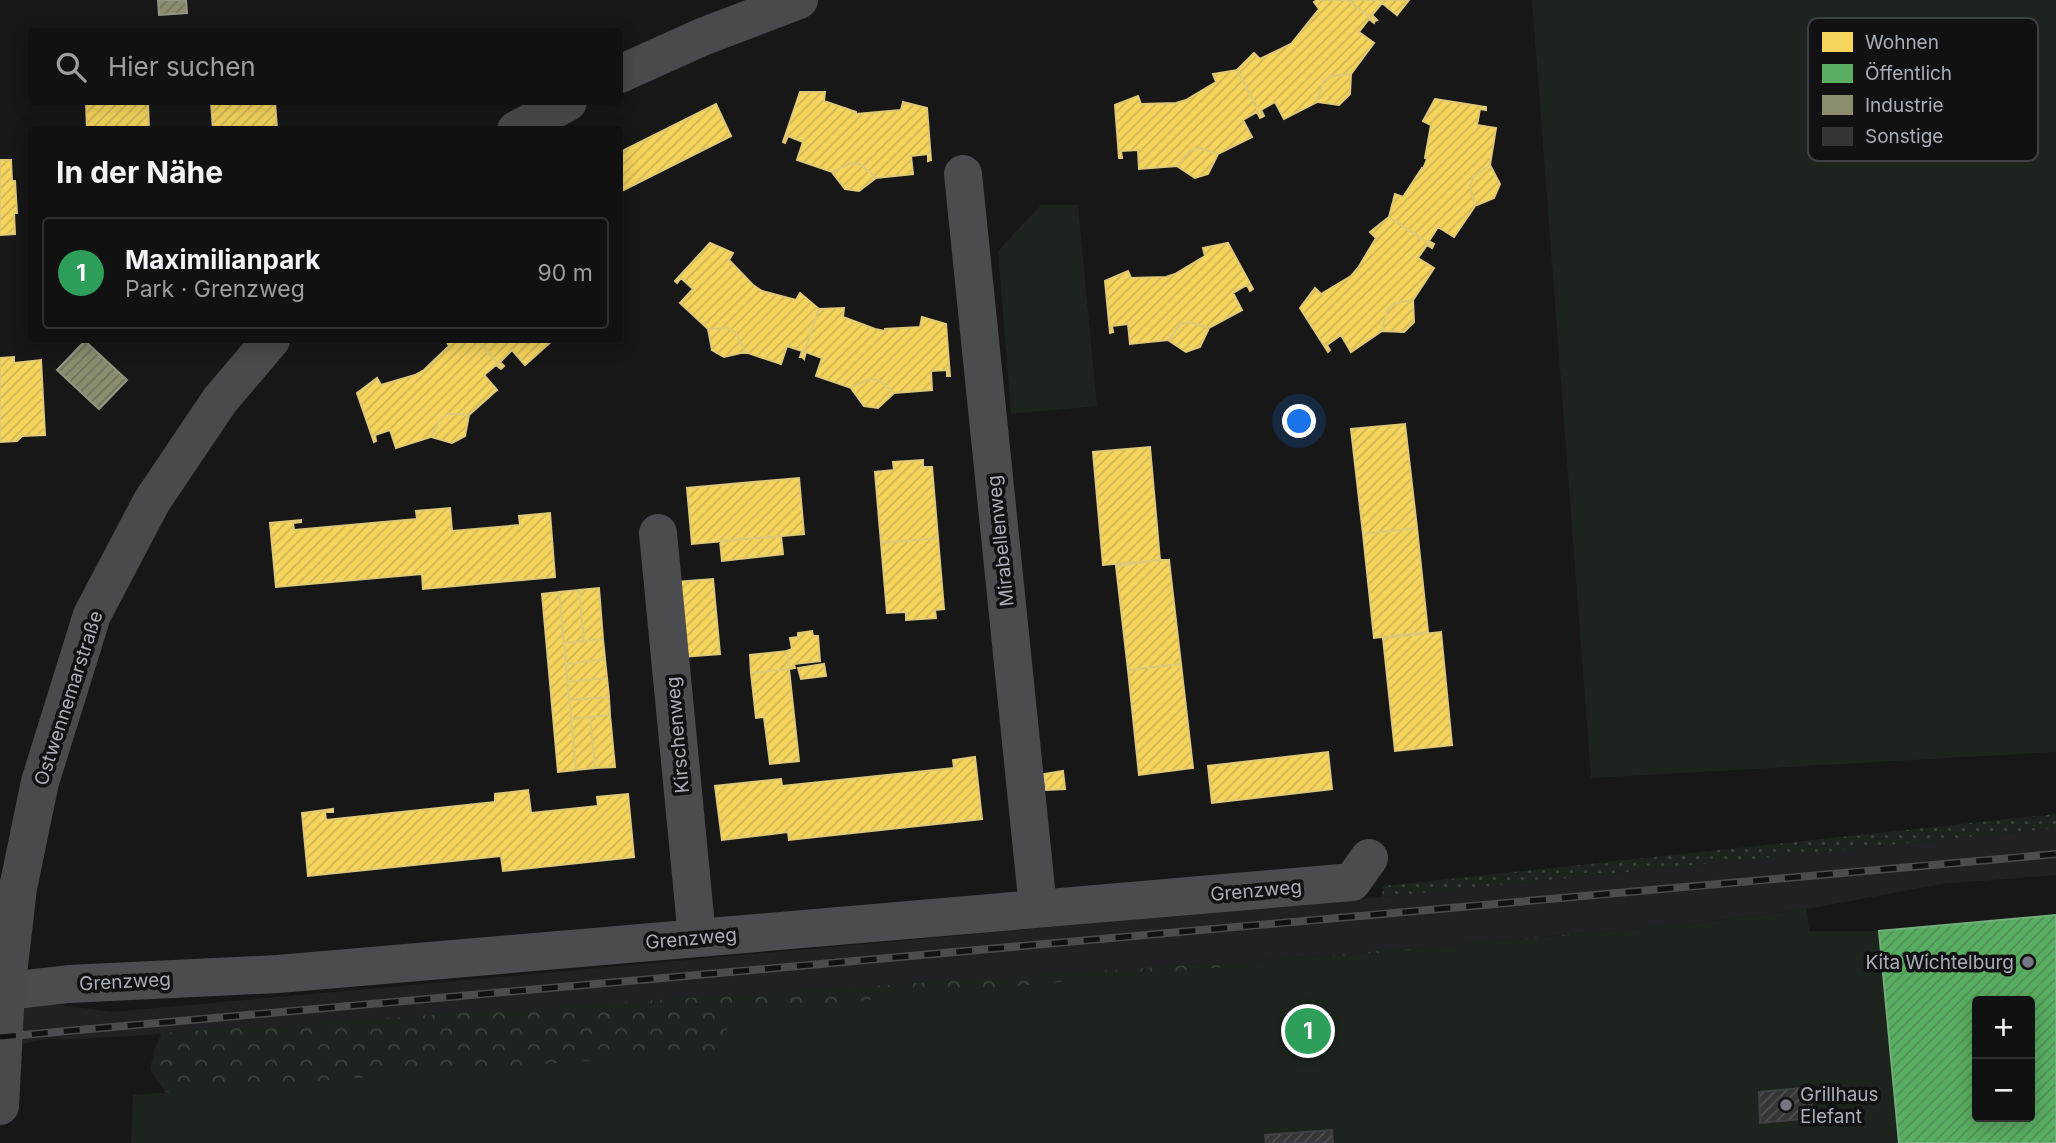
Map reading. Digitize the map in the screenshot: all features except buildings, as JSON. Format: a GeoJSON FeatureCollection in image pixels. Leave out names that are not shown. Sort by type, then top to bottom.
{"type":"FeatureCollection","features":[{"type":"Feature","properties":{"kind":"street"},"geometry":{"type":"LineString","coordinates":[[623,73],[702,37],[799,0]]}},
{"type":"Feature","properties":{"kind":"street"},"geometry":{"type":"LineString","coordinates":[[523,126],[562,105]]}},
{"type":"Feature","properties":{"kind":"street","name":"Mirabellenweg"},"geometry":{"type":"LineString","coordinates":[[963,174],[1038,908]]}},
{"type":"Feature","properties":{"kind":"street","name":"Ostwennemarstraße"},"geometry":{"type":"LineString","coordinates":[[0,1106],[3,992],[18,888],[40,782],[92,615],[152,501],[220,400],[268,343]]}},
{"type":"Feature","properties":{"kind":"street","name":"Kirschenweg"},"geometry":{"type":"LineString","coordinates":[[658,533],[696,937]]}},
{"type":"Feature","properties":{"kind":"street","name":"Grenzweg"},"geometry":{"type":"LineString","coordinates":[[3,992],[69,984],[278,974],[1352,882],[1369,858]]}},
{"type":"Feature","properties":{"kind":"shaded area"},"geometry":{"type":"Polygon","coordinates":[[[2056,828],[2056,875],[1942,884],[1807,909],[1690,924],[1324,956],[86,1039],[48,1039],[0,1048],[0,1008],[48,1003],[112,1012],[1382,897],[2056,828]]]}},
{"type":"Feature","properties":{"kind":"green space"},"geometry":{"type":"Polygon","coordinates":[[[1532,0],[2056,0],[2056,752],[1591,778],[1532,0]]]}},
{"type":"Feature","properties":{"kind":"green space"},"geometry":{"type":"Polygon","coordinates":[[[1041,205],[1078,205],[1097,406],[1011,414],[998,251],[1041,205]]]}},
{"type":"Feature","properties":{"kind":"green space"},"geometry":{"type":"Polygon","coordinates":[[[2056,814],[2056,828],[1382,897],[1383,886],[2056,814]]]}},
{"type":"Feature","properties":{"kind":"green space"},"geometry":{"type":"Polygon","coordinates":[[[1807,909],[1809,931],[1879,931],[1899,1143],[131,1143],[133,1095],[729,1050],[726,1013],[1690,924],[1807,909]]]}},
{"type":"Feature","properties":{"kind":"green space"},"geometry":{"type":"Polygon","coordinates":[[[1690,924],[1254,1143],[916,1054],[416,1074],[166,1093],[150,1070],[155,1047],[162,1033],[1324,956],[1690,924]]]}},
{"type":"Feature","properties":{"kind":"railway"},"geometry":{"type":"LineString","coordinates":[[0,1037],[2056,854]]}},
{"type":"Feature","properties":{"kind":"place","name":"Kita Wichtelburg"},"geometry":{"type":"Point","coordinates":[2028,962]}},
{"type":"Feature","properties":{"kind":"place","name":"Maximilianpark"},"geometry":{"type":"Point","coordinates":[1308,1031]}},
{"type":"Feature","properties":{"kind":"place","name":"Grillhaus Elefant"},"geometry":{"type":"Point","coordinates":[1786,1105]}}]}
